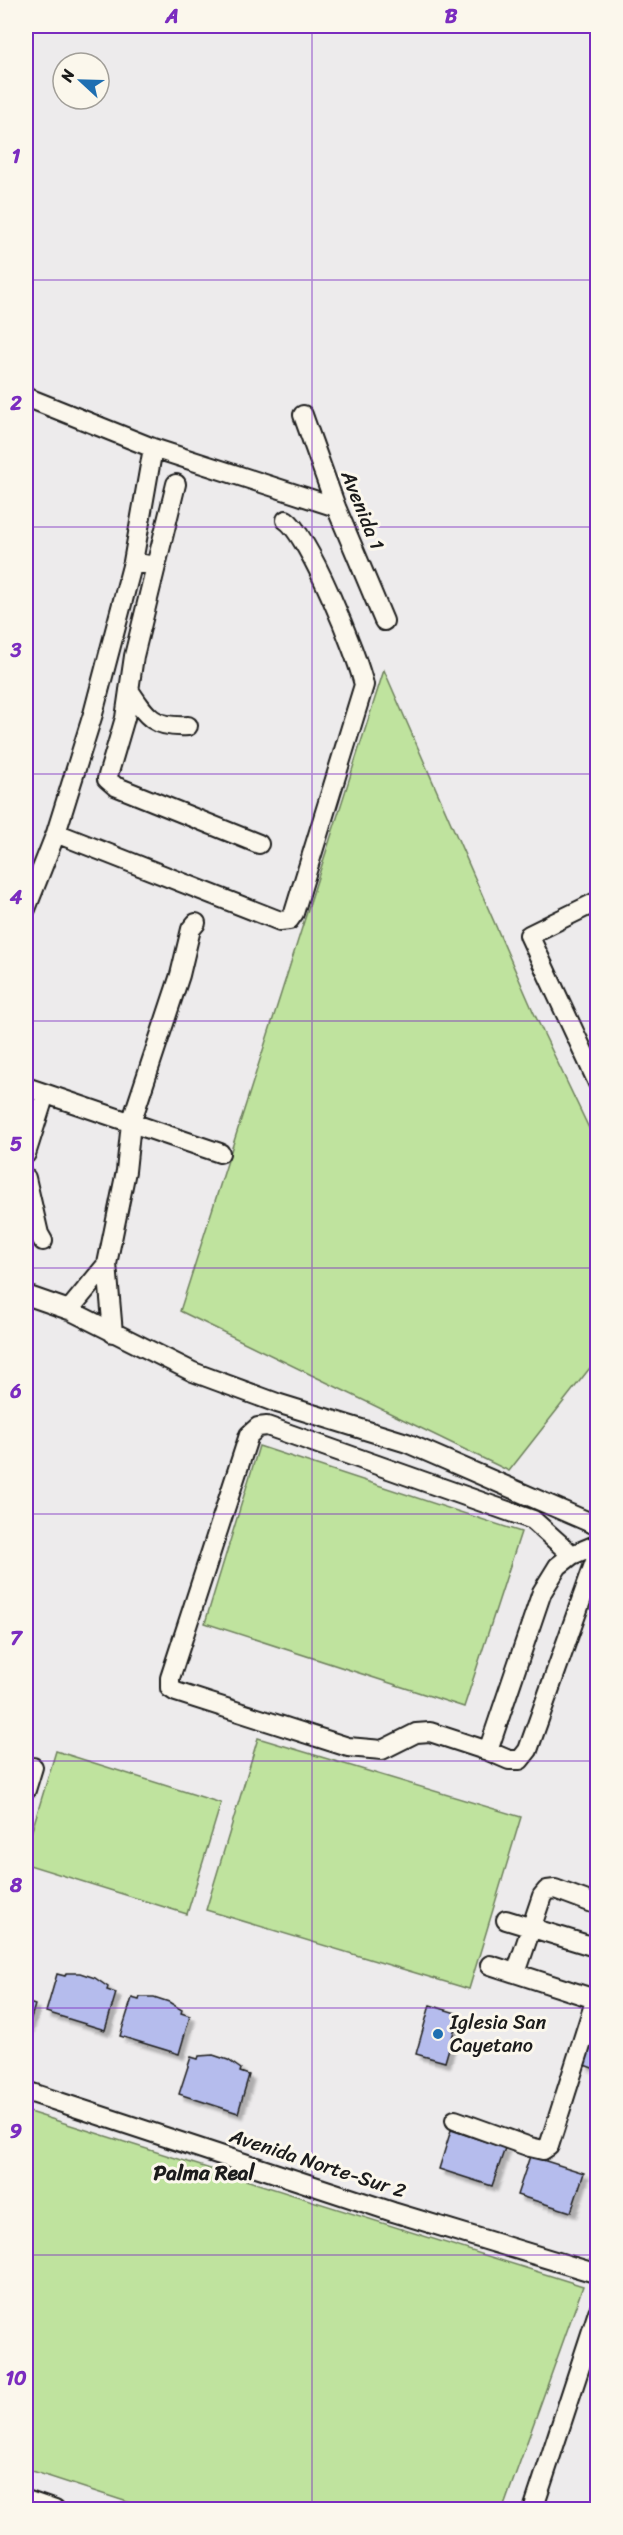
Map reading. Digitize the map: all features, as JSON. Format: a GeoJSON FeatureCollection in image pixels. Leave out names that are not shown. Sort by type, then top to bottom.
{"type":"FeatureCollection","features":[{"type":"Feature","properties":{"kind":"street"},"geometry":{"type":"LineString","coordinates":[[26,397],[153,448],[336,507]]}},
{"type":"Feature","properties":{"kind":"street","name":"Avenida 1"},"geometry":{"type":"LineString","coordinates":[[303,415],[336,507],[384,621]]}},
{"type":"Feature","properties":{"kind":"street"},"geometry":{"type":"LineString","coordinates":[[26,909],[56,832],[93,714],[133,562],[153,448]]}},
{"type":"Feature","properties":{"kind":"street"},"geometry":{"type":"LineString","coordinates":[[176,484],[134,656],[125,718],[107,779],[115,786],[259,844]]}},
{"type":"Feature","properties":{"kind":"street"},"geometry":{"type":"LineString","coordinates":[[56,832],[280,921],[289,920],[294,913],[364,685],[361,670],[330,595],[305,545],[286,520]]}},
{"type":"Feature","properties":{"kind":"street"},"geometry":{"type":"LineString","coordinates":[[133,562],[156,566]]}},
{"type":"Feature","properties":{"kind":"street"},"geometry":{"type":"LineString","coordinates":[[129,690],[154,722],[170,727],[188,726]]}},
{"type":"Feature","properties":{"kind":"street"},"geometry":{"type":"LineString","coordinates":[[597,901],[529,935],[597,1083]]}},
{"type":"Feature","properties":{"kind":"street"},"geometry":{"type":"LineString","coordinates":[[113,1333],[107,1264],[126,1171],[131,1123],[180,975],[191,929],[196,923]]}},
{"type":"Feature","properties":{"kind":"street"},"geometry":{"type":"LineString","coordinates":[[26,1087],[220,1153]]}},
{"type":"Feature","properties":{"kind":"street"},"geometry":{"type":"LineString","coordinates":[[26,1154],[45,1094]]}},
{"type":"Feature","properties":{"kind":"street"},"geometry":{"type":"LineString","coordinates":[[26,1178],[39,1234],[43,1241]]}},
{"type":"Feature","properties":{"kind":"street"},"geometry":{"type":"LineString","coordinates":[[69,1310],[107,1264]]}},
{"type":"Feature","properties":{"kind":"street"},"geometry":{"type":"LineString","coordinates":[[26,1295],[69,1310],[222,1384],[399,1440],[597,1526]]}},
{"type":"Feature","properties":{"kind":"street"},"geometry":{"type":"LineString","coordinates":[[572,1555],[533,1520],[267,1426],[258,1428],[249,1435],[170,1678],[170,1688],[176,1692],[348,1747],[382,1750],[416,1733],[430,1732],[509,1760],[520,1760],[528,1750],[597,1553]]}},
{"type":"Feature","properties":{"kind":"street"},"geometry":{"type":"LineString","coordinates":[[488,1751],[542,1592],[558,1566],[572,1555],[597,1544]]}},
{"type":"Feature","properties":{"kind":"street"},"geometry":{"type":"LineString","coordinates":[[26,1790],[33,1767]]}},
{"type":"Feature","properties":{"kind":"street"},"geometry":{"type":"LineString","coordinates":[[516,1973],[542,1896],[547,1890],[555,1889],[597,1905]]}},
{"type":"Feature","properties":{"kind":"street"},"geometry":{"type":"LineString","coordinates":[[506,1920],[597,1948]]}},
{"type":"Feature","properties":{"kind":"street"},"geometry":{"type":"LineString","coordinates":[[455,2120],[530,2147],[543,2150],[549,2146],[596,1995],[490,1965]]}},
{"type":"Feature","properties":{"kind":"street","name":"Avenida Norte-Sur 2"},"geometry":{"type":"LineString","coordinates":[[26,2091],[393,2212],[597,2274]]}},
{"type":"Feature","properties":{"kind":"street"},"geometry":{"type":"LineString","coordinates":[[533,2510],[597,2312]]}},
{"type":"Feature","properties":{"kind":"street"},"geometry":{"type":"LineString","coordinates":[[26,2500],[55,2510]]}},
{"type":"Feature","properties":{"kind":"green space"},"geometry":{"type":"Polygon","coordinates":[[[384,670],[533,1011],[597,1145],[597,1359],[509,1471],[180,1311],[384,670]]]}},
{"type":"Feature","properties":{"kind":"green space"},"geometry":{"type":"Polygon","coordinates":[[[259,1446],[521,1532],[464,1707],[205,1623],[259,1446]]]}},
{"type":"Feature","properties":{"kind":"green space"},"geometry":{"type":"Polygon","coordinates":[[[258,1738],[521,1817],[469,1989],[206,1910],[258,1738]]]}},
{"type":"Feature","properties":{"kind":"green space"},"geometry":{"type":"Polygon","coordinates":[[[56,1751],[221,1803],[187,1914],[26,1864],[26,1850],[56,1751]]]}},
{"type":"Feature","properties":{"kind":"green space"},"geometry":{"type":"Polygon","coordinates":[[[26,2111],[583,2286],[503,2509],[149,2509],[26,2469],[26,2111]]]}},
{"type":"Feature","properties":{"kind":"building"},"geometry":{"type":"Polygon","coordinates":[[[66,1973],[80,1973],[95,1978],[108,1987],[107,1990],[116,1993],[105,2030],[46,2012],[57,1974],[65,1976],[66,1973]]]}},
{"type":"Feature","properties":{"kind":"building"},"geometry":{"type":"Polygon","coordinates":[[[140,1997],[154,1997],[169,2002],[182,2010],[181,2013],[190,2016],[179,2054],[120,2036],[132,1998],[139,2000],[140,1997]]]}},
{"type":"Feature","properties":{"kind":"building"},"geometry":{"type":"Polygon","coordinates":[[[26,2002],[35,2005],[26,2034],[26,2002]]]}},
{"type":"Feature","properties":{"kind":"building","name":"Iglesia San Cayetano"},"geometry":{"type":"Polygon","coordinates":[[[430,2005],[459,2014],[445,2062],[416,2054],[430,2005]]]}},
{"type":"Feature","properties":{"kind":"building"},"geometry":{"type":"Polygon","coordinates":[[[598,2027],[598,2070],[584,2065],[598,2027]]]}},
{"type":"Feature","properties":{"kind":"building"},"geometry":{"type":"Polygon","coordinates":[[[213,2055],[228,2060],[241,2069],[240,2072],[249,2075],[238,2113],[179,2094],[191,2057],[198,2059],[199,2056],[213,2055]]]}},
{"type":"Feature","properties":{"kind":"building"},"geometry":{"type":"Polygon","coordinates":[[[451,2130],[505,2148],[492,2186],[439,2169],[451,2130]]]}},
{"type":"Feature","properties":{"kind":"building"},"geometry":{"type":"Polygon","coordinates":[[[530,2156],[584,2173],[571,2212],[517,2195],[530,2156]]]}},
{"type":"Feature","properties":{"kind":"place","name":"Iglesia San Cayetano"},"geometry":{"type":"Point","coordinates":[438,2034]}},
{"type":"Feature","properties":{"kind":"district","name":"Palma Real"},"geometry":{"type":"Point","coordinates":[204,2173]}}]}
